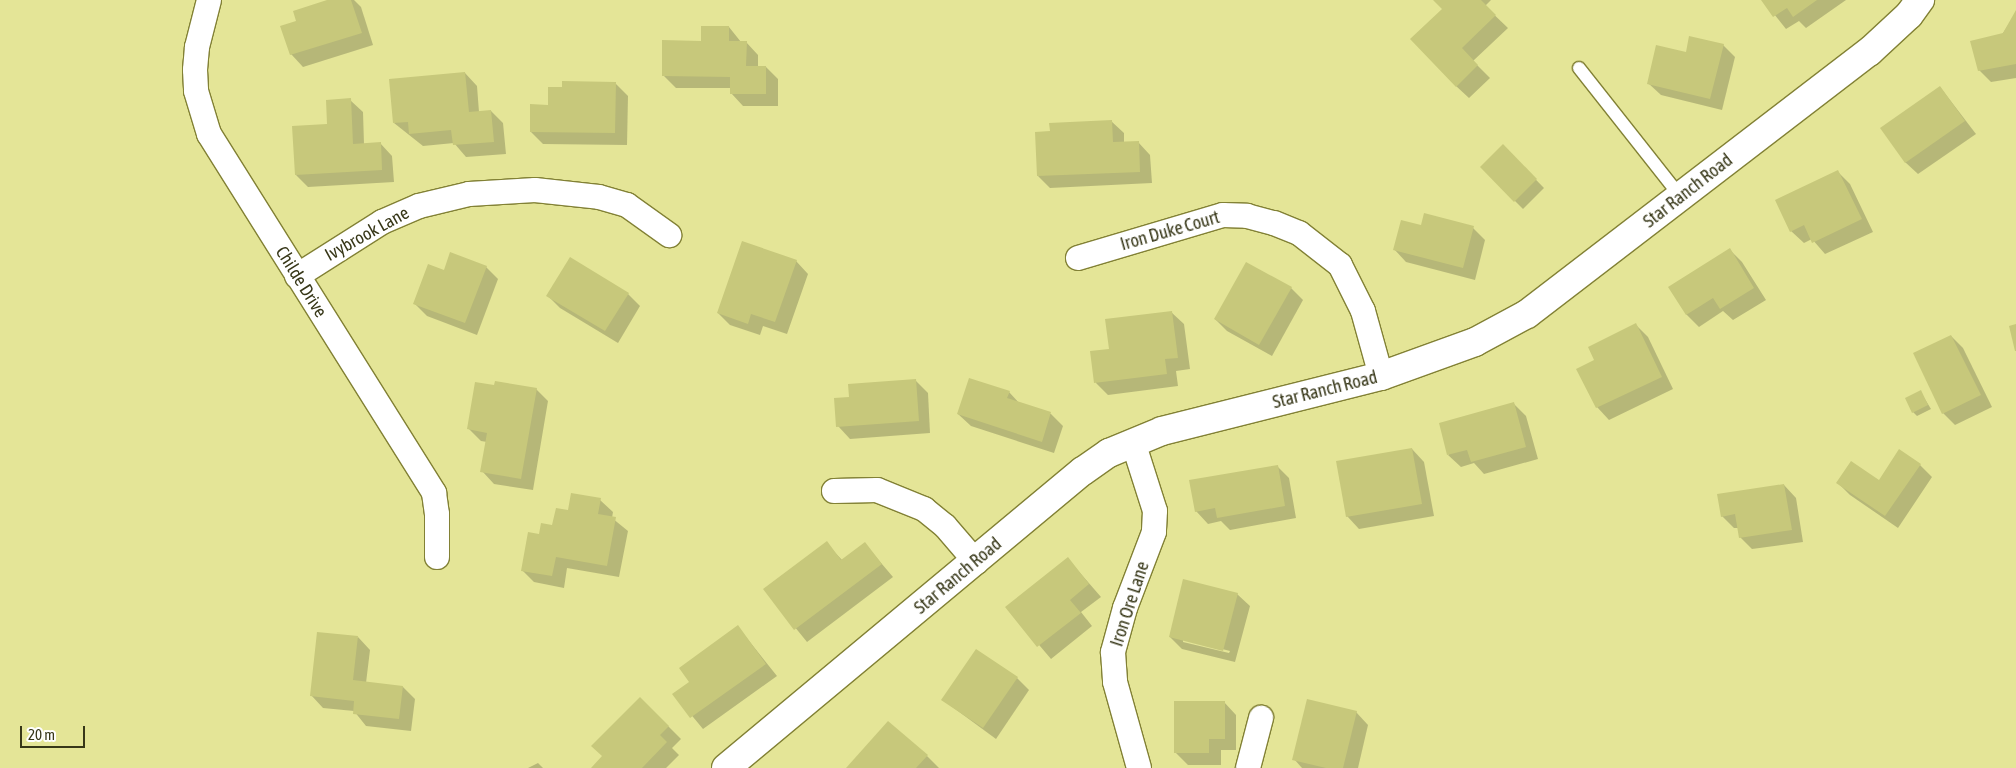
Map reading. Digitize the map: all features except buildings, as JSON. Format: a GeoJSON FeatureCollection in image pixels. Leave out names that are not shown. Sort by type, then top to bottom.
{"type":"FeatureCollection","features":[{"type":"Feature","properties":{"kind":"street","name":"Childe Drive"},"geometry":{"type":"LineString","coordinates":[[209,0],[197,47],[195,70],[202,114],[208,134],[434,493],[437,514],[437,556]]}},
{"type":"Feature","properties":{"kind":"street","name":"Star Ranch Road"},"geometry":{"type":"LineString","coordinates":[[726,768],[976,562],[1083,471],[1133,442],[1162,431],[1381,376],[1476,342],[1527,314],[1869,52],[1909,15],[1920,0]]}},
{"type":"Feature","properties":{"kind":"street","name":"Ivybrook Lane"},"geometry":{"type":"LineString","coordinates":[[297,276],[382,222],[419,206],[469,194],[535,190],[599,197],[627,205],[669,235]]}},
{"type":"Feature","properties":{"kind":"street","name":"Iron Duke Court"},"geometry":{"type":"LineString","coordinates":[[1078,258],[1223,215],[1247,216],[1274,222],[1299,233],[1340,264],[1363,311],[1381,376]]}},
{"type":"Feature","properties":{"kind":"street","name":"Iron Ore Lane"},"geometry":{"type":"LineString","coordinates":[[1133,442],[1155,511],[1154,532],[1125,608],[1113,652],[1115,682],[1139,768]]}},
{"type":"Feature","properties":{"kind":"street"},"geometry":{"type":"LineString","coordinates":[[834,491],[877,490],[915,505],[945,526],[976,562]]}},
{"type":"Feature","properties":{"kind":"street"},"geometry":{"type":"LineString","coordinates":[[1248,768],[1261,718]]}},
{"type":"Feature","properties":{"kind":"lane"},"geometry":{"type":"LineString","coordinates":[[1579,68],[1681,197]]}}]}
